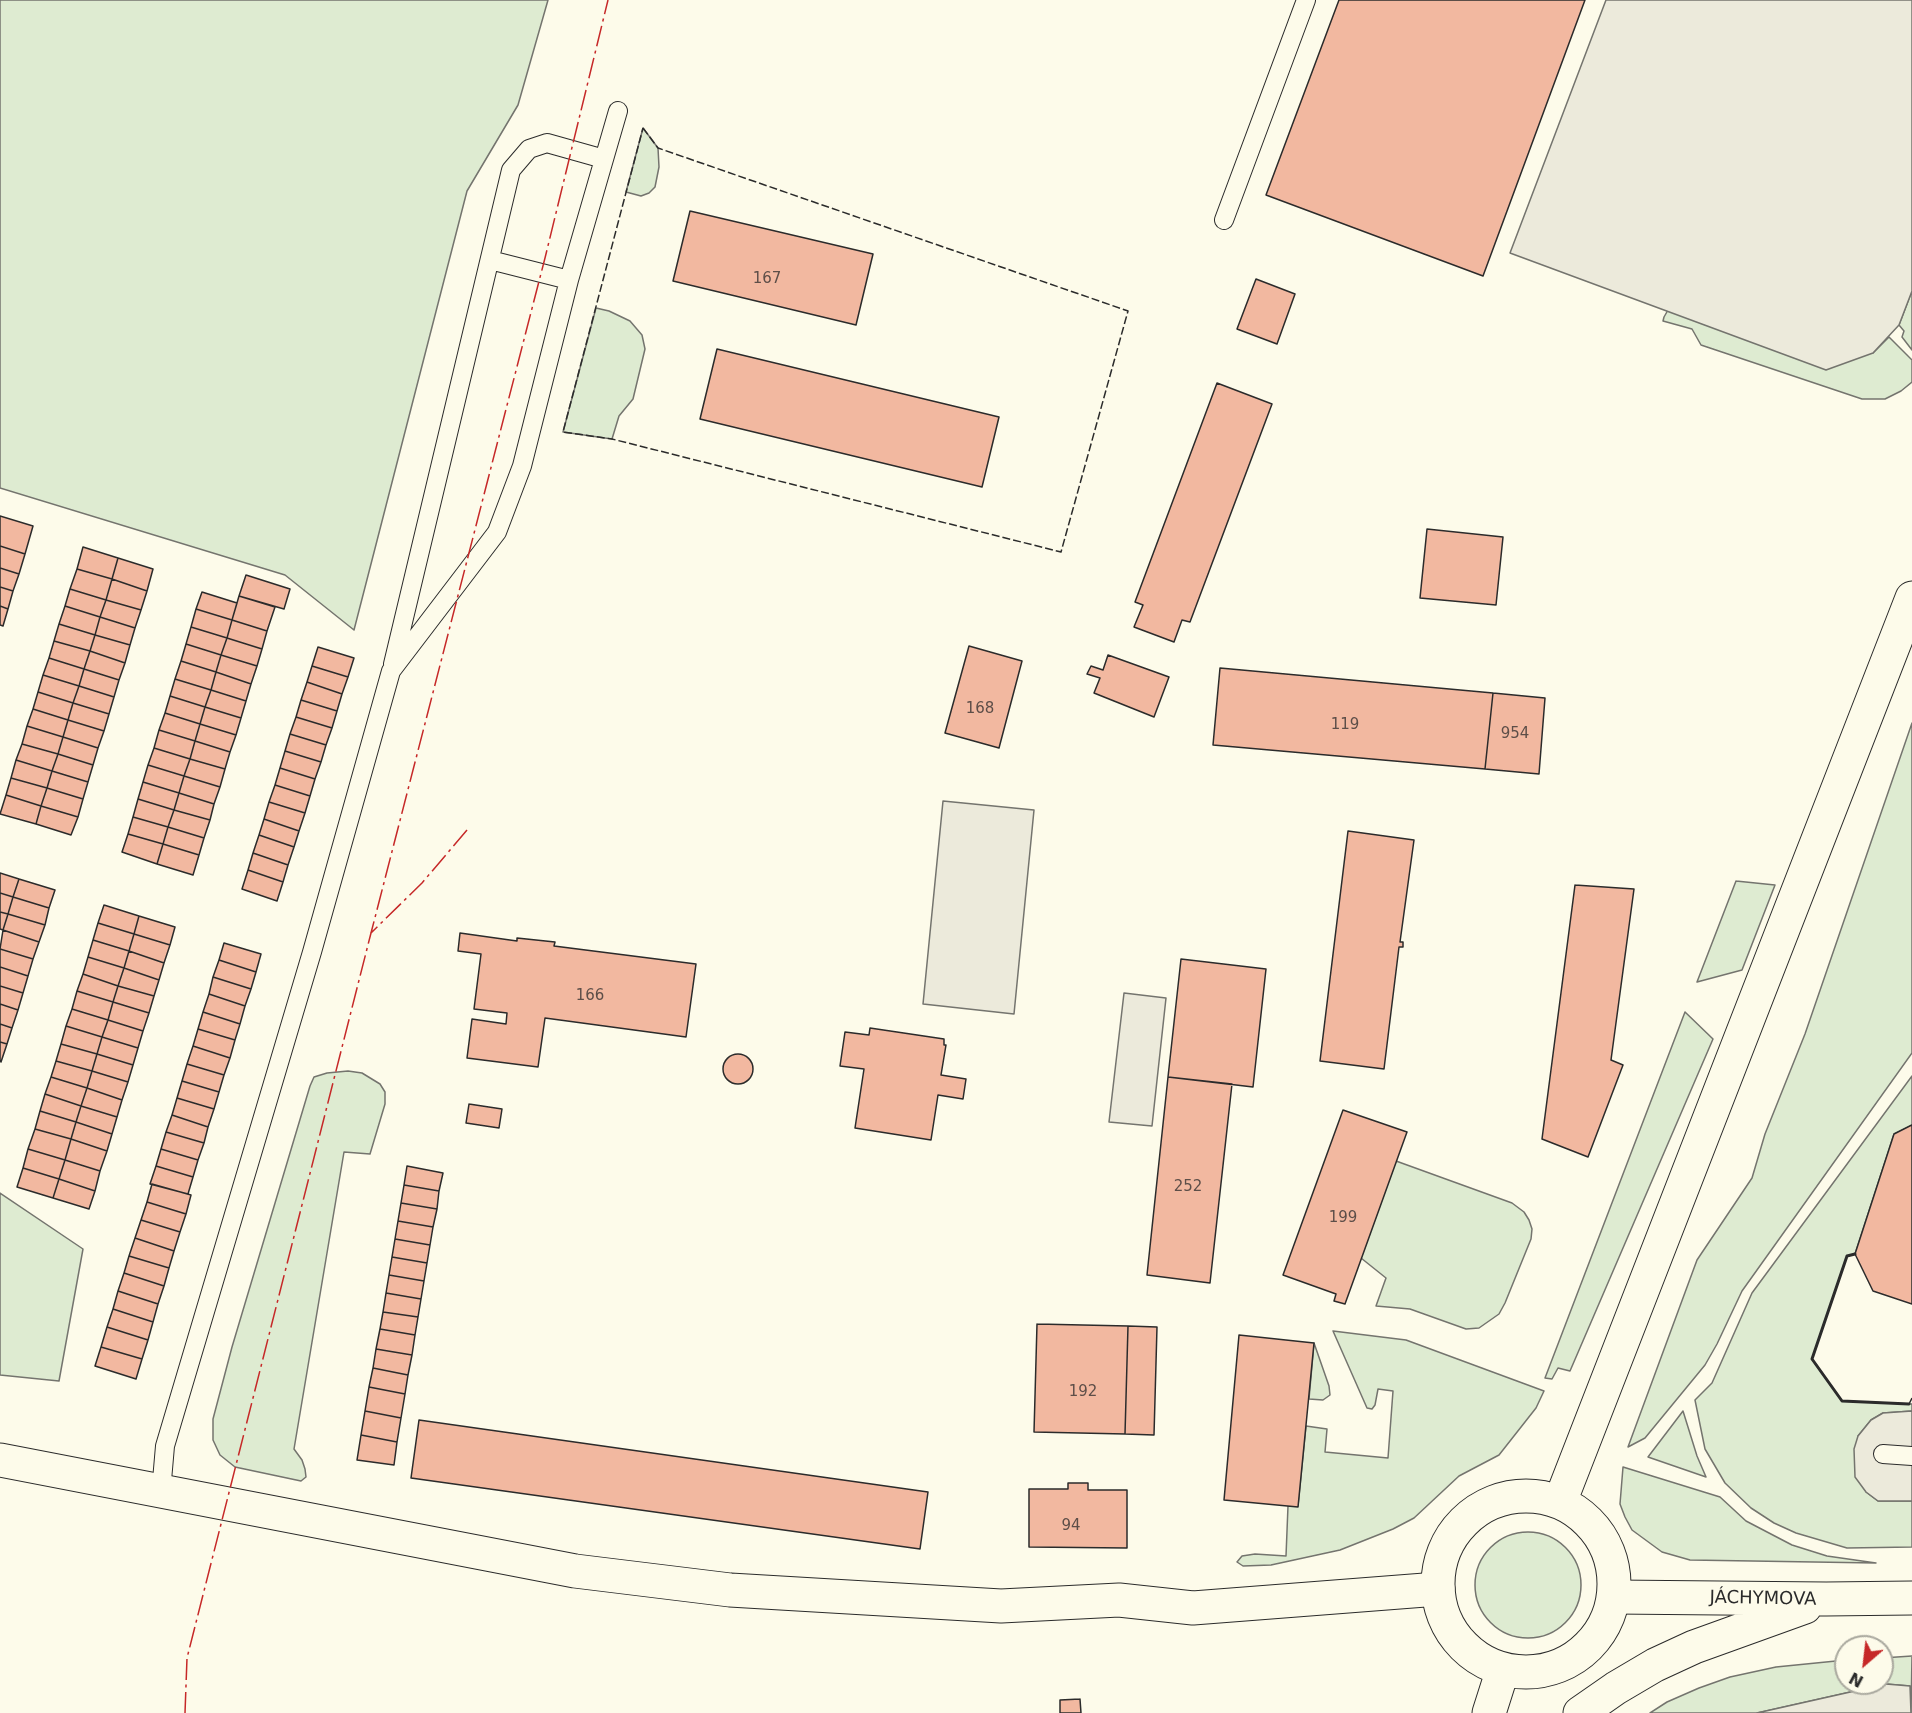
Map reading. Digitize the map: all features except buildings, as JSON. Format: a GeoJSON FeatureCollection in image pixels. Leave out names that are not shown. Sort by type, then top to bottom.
{"type":"FeatureCollection","features":[{"type":"Feature","properties":{"kind":"street"},"geometry":{"type":"LineString","coordinates":[[1560,1502],[1912,598]]}},
{"type":"Feature","properties":{"kind":"street"},"geometry":{"type":"LineString","coordinates":[[0,1460],[575,1571],[730,1590],[1001,1606],[1119,1600],[1193,1608],[1438,1589]]}},
{"type":"Feature","properties":{"kind":"street"},"geometry":{"type":"LineString","coordinates":[[1535,1496],[1560,1502],[1585,1517],[1604,1540],[1613,1568],[1614,1598],[1607,1621],[1594,1642],[1575,1658],[1552,1669],[1527,1672],[1503,1669],[1482,1661],[1465,1648],[1451,1631],[1442,1611],[1438,1589],[1440,1564],[1449,1540],[1465,1520],[1485,1505],[1509,1497],[1535,1496]]}},
{"type":"Feature","properties":{"kind":"street","name":"JÁCHYMOVA"},"geometry":{"type":"LineString","coordinates":[[1614,1598],[1912,1598]]}},
{"type":"Feature","properties":{"kind":"street"},"geometry":{"type":"LineString","coordinates":[[1580,1713],[1616,1688],[1675,1656],[1826,1599]]}},
{"type":"Feature","properties":{"kind":"street"},"geometry":{"type":"LineString","coordinates":[[1489,1713],[1503,1669]]}},
{"type":"Feature","properties":{"kind":"lane"},"geometry":{"type":"LineString","coordinates":[[1224,220],[1306,0]]}},
{"type":"Feature","properties":{"kind":"lane"},"geometry":{"type":"LineString","coordinates":[[391,671],[497,532],[522,466],[569,280],[618,111]]}},
{"type":"Feature","properties":{"kind":"lane"},"geometry":{"type":"LineString","coordinates":[[161,1492],[165,1446],[312,952],[391,671],[511,170],[529,149],[547,144],[604,159]]}},
{"type":"Feature","properties":{"kind":"lane"},"geometry":{"type":"LineString","coordinates":[[490,260],[569,280]]}},
{"type":"Feature","properties":{"kind":"lane"},"geometry":{"type":"LineString","coordinates":[[1883,1454],[1912,1456]]}},
{"type":"Feature","properties":{"kind":"green space"},"geometry":{"type":"Polygon","coordinates":[[[0,0],[548,0],[518,105],[467,191],[354,630],[285,575],[0,488],[0,0]]]}},
{"type":"Feature","properties":{"kind":"green space"},"geometry":{"type":"Polygon","coordinates":[[[643,128],[658,148],[659,167],[655,187],[649,193],[641,196],[626,192],[643,128]]]}},
{"type":"Feature","properties":{"kind":"green space"},"geometry":{"type":"Polygon","coordinates":[[[1912,291],[1912,350],[1902,337],[1904,331],[1899,325],[1912,291]]]}},
{"type":"Feature","properties":{"kind":"green space"},"geometry":{"type":"Polygon","coordinates":[[[1672,303],[1873,353],[1889,337],[1912,360],[1912,382],[1885,399],[1862,399],[1701,345],[1692,329],[1663,321],[1672,303]]]}},
{"type":"Feature","properties":{"kind":"green space"},"geometry":{"type":"Polygon","coordinates":[[[596,308],[609,311],[630,321],[642,335],[645,349],[633,399],[619,416],[612,439],[563,432],[596,308]]]}},
{"type":"Feature","properties":{"kind":"green space"},"geometry":{"type":"Polygon","coordinates":[[[1912,723],[1912,1053],[1742,1291],[1705,1365],[1645,1438],[1628,1447],[1697,1260],[1752,1178],[1765,1134],[1805,1034],[1912,723]]]}},
{"type":"Feature","properties":{"kind":"green space"},"geometry":{"type":"Polygon","coordinates":[[[1736,881],[1775,885],[1742,970],[1697,982],[1736,881]]]}},
{"type":"Feature","properties":{"kind":"green space"},"geometry":{"type":"Polygon","coordinates":[[[1685,1012],[1713,1039],[1570,1371],[1558,1368],[1552,1379],[1545,1378],[1685,1012]]]}},
{"type":"Feature","properties":{"kind":"green space"},"geometry":{"type":"Polygon","coordinates":[[[348,1071],[362,1073],[380,1084],[385,1092],[385,1104],[370,1154],[344,1152],[294,1449],[305,1469],[306,1477],[301,1481],[235,1467],[220,1455],[213,1440],[213,1419],[232,1347],[310,1086],[314,1077],[348,1071]]]}},
{"type":"Feature","properties":{"kind":"green space"},"geometry":{"type":"Polygon","coordinates":[[[1912,1076],[1912,1125],[1894,1134],[1855,1254],[1847,1256],[1812,1359],[1842,1401],[1912,1404],[1912,1411],[1883,1413],[1871,1420],[1858,1436],[1866,1492],[1878,1501],[1912,1501],[1912,1547],[1847,1548],[1796,1533],[1774,1523],[1751,1508],[1725,1483],[1705,1449],[1695,1400],[1712,1383],[1752,1293],[1912,1076]]]}},
{"type":"Feature","properties":{"kind":"green space"},"geometry":{"type":"Polygon","coordinates":[[[1396,1161],[1512,1203],[1524,1212],[1529,1220],[1532,1229],[1531,1239],[1505,1303],[1499,1314],[1479,1328],[1466,1329],[1410,1309],[1376,1306],[1386,1278],[1361,1258],[1396,1161]]]}},
{"type":"Feature","properties":{"kind":"green space"},"geometry":{"type":"Polygon","coordinates":[[[0,1193],[83,1249],[59,1381],[0,1375],[0,1193]]]}},
{"type":"Feature","properties":{"kind":"green space"},"geometry":{"type":"Polygon","coordinates":[[[1333,1331],[1406,1340],[1544,1391],[1536,1408],[1499,1455],[1459,1476],[1414,1518],[1340,1550],[1271,1565],[1243,1566],[1237,1562],[1242,1556],[1255,1554],[1286,1556],[1288,1506],[1298,1506],[1306,1426],[1327,1429],[1325,1452],[1388,1458],[1393,1391],[1378,1389],[1375,1405],[1372,1409],[1367,1408],[1333,1331]]]}},
{"type":"Feature","properties":{"kind":"green space"},"geometry":{"type":"Polygon","coordinates":[[[1314,1343],[1329,1386],[1330,1395],[1323,1400],[1309,1399],[1314,1343]]]}},
{"type":"Feature","properties":{"kind":"green space"},"geometry":{"type":"Polygon","coordinates":[[[1683,1411],[1697,1456],[1706,1477],[1648,1457],[1683,1411]]]}},
{"type":"Feature","properties":{"kind":"green space"},"geometry":{"type":"Polygon","coordinates":[[[1623,1467],[1720,1497],[1746,1521],[1792,1545],[1827,1556],[1876,1563],[1690,1560],[1662,1552],[1632,1530],[1625,1517],[1620,1504],[1623,1467]]]}},
{"type":"Feature","properties":{"kind":"green space"},"geometry":{"type":"Polygon","coordinates":[[[1528,1532],[1548,1536],[1566,1547],[1577,1565],[1581,1585],[1577,1605],[1566,1623],[1548,1634],[1528,1638],[1508,1634],[1490,1623],[1479,1605],[1475,1585],[1479,1565],[1490,1547],[1508,1536],[1528,1532]]]}},
{"type":"Feature","properties":{"kind":"green space"},"geometry":{"type":"Polygon","coordinates":[[[1912,1656],[1911,1713],[1910,1686],[1894,1685],[1894,1657],[1912,1656]]]}},
{"type":"Feature","properties":{"kind":"green space"},"geometry":{"type":"Polygon","coordinates":[[[1834,1661],[1834,1695],[1837,1695],[1757,1713],[1650,1713],[1667,1702],[1699,1688],[1730,1677],[1776,1667],[1834,1661]]]}},
{"type":"Feature","properties":{"kind":"shaded area"},"geometry":{"type":"Polygon","coordinates":[[[1606,0],[1912,0],[1912,291],[1899,325],[1873,353],[1826,370],[1510,253],[1606,0]]]}},
{"type":"Feature","properties":{"kind":"shaded area"},"geometry":{"type":"Polygon","coordinates":[[[943,801],[1034,810],[1014,1014],[923,1004],[943,801]]]}},
{"type":"Feature","properties":{"kind":"shaded area"},"geometry":{"type":"Polygon","coordinates":[[[1124,993],[1166,998],[1152,1126],[1109,1122],[1124,993]]]}},
{"type":"Feature","properties":{"kind":"shaded area"},"geometry":{"type":"Polygon","coordinates":[[[1912,1411],[1912,1501],[1878,1501],[1866,1492],[1855,1477],[1854,1449],[1858,1436],[1871,1420],[1883,1413],[1912,1411]]]}},
{"type":"Feature","properties":{"kind":"shaded area"},"geometry":{"type":"Polygon","coordinates":[[[1894,1685],[1910,1686],[1911,1713],[1757,1713],[1837,1695],[1894,1695],[1894,1685]]]}},
{"type":"Feature","properties":{"kind":"fence"},"geometry":{"type":"LineString","coordinates":[[643,128],[658,148],[1128,311],[1061,552],[612,439],[563,432],[643,128]]}},
{"type":"Feature","properties":{"kind":"fence"},"geometry":{"type":"LineString","coordinates":[[1909,1404],[1912,1398]]}},
{"type":"Feature","properties":{"kind":"wall"},"geometry":{"type":"LineString","coordinates":[[1855,1254],[1847,1256],[1812,1359],[1842,1401],[1909,1404]]}},
{"type":"Feature","properties":{"kind":"power"},"geometry":{"type":"LineString","coordinates":[[467,830],[422,883],[371,933],[545,258],[608,0]]}},
{"type":"Feature","properties":{"kind":"power"},"geometry":{"type":"LineString","coordinates":[[185,1713],[187,1658],[371,933]]}}]}
